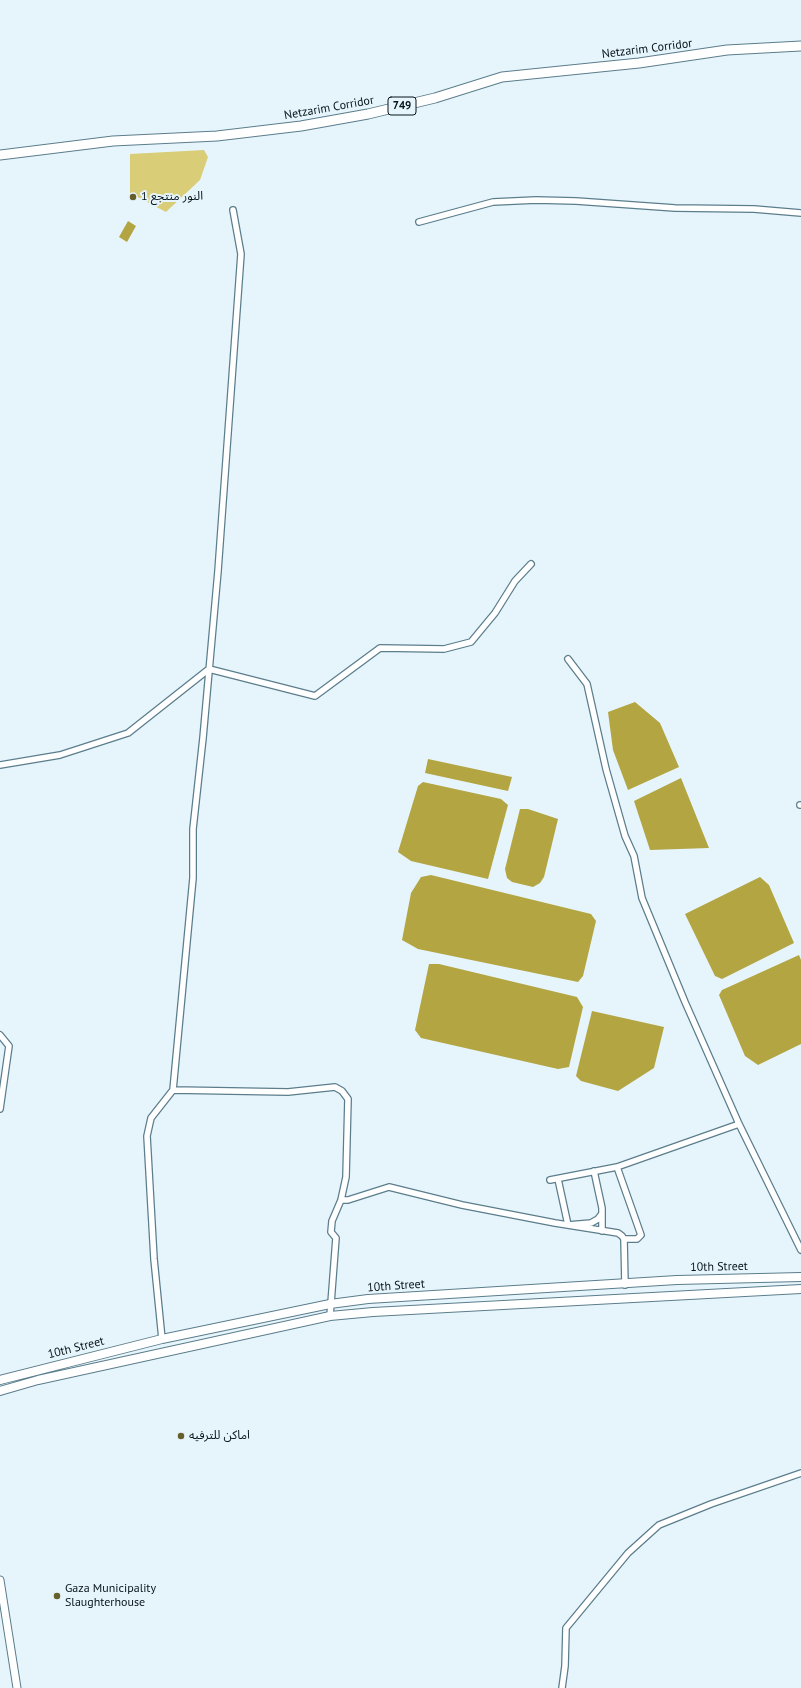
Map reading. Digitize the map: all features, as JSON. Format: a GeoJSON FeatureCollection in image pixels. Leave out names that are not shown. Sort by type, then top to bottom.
{"type":"FeatureCollection","features":[{"type":"Feature","properties":{"kind":"main road","name":"Netzarim Corridor"},"geometry":{"type":"LineString","coordinates":[[0,155],[113,141],[217,136],[300,126],[398,107],[435,98],[502,77],[639,63],[727,50],[801,46]]}},
{"type":"Feature","properties":{"kind":"main road","name":"10th Street"},"geometry":{"type":"LineString","coordinates":[[0,1380],[162,1339],[330,1304],[368,1299],[625,1285],[677,1280],[801,1277]]}},
{"type":"Feature","properties":{"kind":"main road","name":"10th Street"},"geometry":{"type":"LineString","coordinates":[[0,1391],[38,1380],[330,1316],[686,1294],[801,1289]]}},
{"type":"Feature","properties":{"kind":"street"},"geometry":{"type":"LineString","coordinates":[[419,222],[493,202],[536,200],[570,200],[676,208],[754,209],[801,213]]}},
{"type":"Feature","properties":{"kind":"street"},"geometry":{"type":"LineString","coordinates":[[162,1339],[154,1259],[147,1136],[151,1118],[173,1090],[193,878],[193,829],[209,669],[241,254],[233,210]]}},
{"type":"Feature","properties":{"kind":"street"},"geometry":{"type":"LineString","coordinates":[[209,669],[315,696],[380,648],[444,649],[470,642],[495,614],[515,581],[532,564]]}},
{"type":"Feature","properties":{"kind":"street"},"geometry":{"type":"LineString","coordinates":[[568,659],[587,684],[606,769],[625,836],[634,856],[642,898],[685,1002],[739,1124],[801,1250]]}},
{"type":"Feature","properties":{"kind":"street"},"geometry":{"type":"LineString","coordinates":[[0,765],[60,755],[128,733],[209,669]]}},
{"type":"Feature","properties":{"kind":"street"},"geometry":{"type":"LineString","coordinates":[[0,1035],[9,1046],[0,1109]]}},
{"type":"Feature","properties":{"kind":"street"},"geometry":{"type":"LineString","coordinates":[[173,1090],[288,1092],[335,1087],[342,1091],[348,1099],[346,1177],[341,1200],[332,1221],[331,1232],[336,1238],[330,1316]]}},
{"type":"Feature","properties":{"kind":"street"},"geometry":{"type":"LineString","coordinates":[[550,1180],[617,1167],[739,1124]]}},
{"type":"Feature","properties":{"kind":"street"},"geometry":{"type":"LineString","coordinates":[[617,1167],[641,1235],[637,1239],[624,1240]]}},
{"type":"Feature","properties":{"kind":"street"},"geometry":{"type":"LineString","coordinates":[[594,1172],[601,1214],[602,1231]]}},
{"type":"Feature","properties":{"kind":"street"},"geometry":{"type":"LineString","coordinates":[[558,1178],[568,1225]]}},
{"type":"Feature","properties":{"kind":"street"},"geometry":{"type":"LineString","coordinates":[[341,1200],[348,1200],[389,1187],[462,1205],[621,1234],[624,1240],[625,1285]]}},
{"type":"Feature","properties":{"kind":"street"},"geometry":{"type":"LineString","coordinates":[[568,1225],[591,1223],[598,1220],[601,1214]]}},
{"type":"Feature","properties":{"kind":"street"},"geometry":{"type":"LineString","coordinates":[[562,1688],[566,1666],[566,1628],[633,1548],[659,1525],[711,1504],[801,1473]]}},
{"type":"Feature","properties":{"kind":"street"},"geometry":{"type":"LineString","coordinates":[[0,1580],[17,1688]]}},
{"type":"Feature","properties":{"kind":"shaded area"},"geometry":{"type":"Polygon","coordinates":[[[204,150],[208,157],[200,180],[166,212],[130,193],[130,154],[204,150]]]}},
{"type":"Feature","properties":{"kind":"shaded area"},"geometry":{"type":"Polygon","coordinates":[[[128,221],[136,226],[127,242],[119,237],[128,221]]]}},
{"type":"Feature","properties":{"kind":"shaded area"},"geometry":{"type":"Polygon","coordinates":[[[635,702],[660,723],[679,767],[628,790],[613,750],[608,712],[635,702]]]}},
{"type":"Feature","properties":{"kind":"shaded area"},"geometry":{"type":"Polygon","coordinates":[[[428,759],[512,777],[508,791],[425,773],[428,759]]]}},
{"type":"Feature","properties":{"kind":"shaded area"},"geometry":{"type":"Polygon","coordinates":[[[681,778],[709,848],[650,850],[634,801],[681,778]]]}},
{"type":"Feature","properties":{"kind":"shaded area"},"geometry":{"type":"Polygon","coordinates":[[[423,782],[501,799],[508,805],[488,879],[411,861],[398,852],[418,786],[423,782]]]}},
{"type":"Feature","properties":{"kind":"shaded area"},"geometry":{"type":"Polygon","coordinates":[[[520,809],[528,809],[558,819],[544,877],[540,883],[533,887],[512,882],[507,878],[505,869],[520,809]]]}},
{"type":"Feature","properties":{"kind":"shaded area"},"geometry":{"type":"Polygon","coordinates":[[[431,875],[591,914],[596,921],[583,976],[578,982],[418,949],[402,940],[411,893],[421,877],[431,875]]]}},
{"type":"Feature","properties":{"kind":"shaded area"},"geometry":{"type":"Polygon","coordinates":[[[760,877],[769,885],[794,943],[722,979],[715,976],[685,914],[760,877]]]}},
{"type":"Feature","properties":{"kind":"shaded area"},"geometry":{"type":"Polygon","coordinates":[[[799,955],[801,960],[801,1044],[758,1065],[745,1056],[719,995],[722,990],[799,955]]]}},
{"type":"Feature","properties":{"kind":"shaded area"},"geometry":{"type":"Polygon","coordinates":[[[429,964],[439,964],[577,997],[583,1007],[569,1067],[558,1069],[421,1038],[415,1030],[429,964]]]}},
{"type":"Feature","properties":{"kind":"shaded area"},"geometry":{"type":"Polygon","coordinates":[[[592,1011],[664,1027],[654,1068],[618,1091],[581,1081],[576,1076],[592,1011]]]}},
{"type":"Feature","properties":{"kind":"place","name":"1 النور منتجع"},"geometry":{"type":"Point","coordinates":[133,197]}},
{"type":"Feature","properties":{"kind":"place","name":"اماكن للترفيه"},"geometry":{"type":"Point","coordinates":[181,1436]}},
{"type":"Feature","properties":{"kind":"place","name":"Gaza Municipality Slaughterhouse"},"geometry":{"type":"Point","coordinates":[57,1596]}}]}
